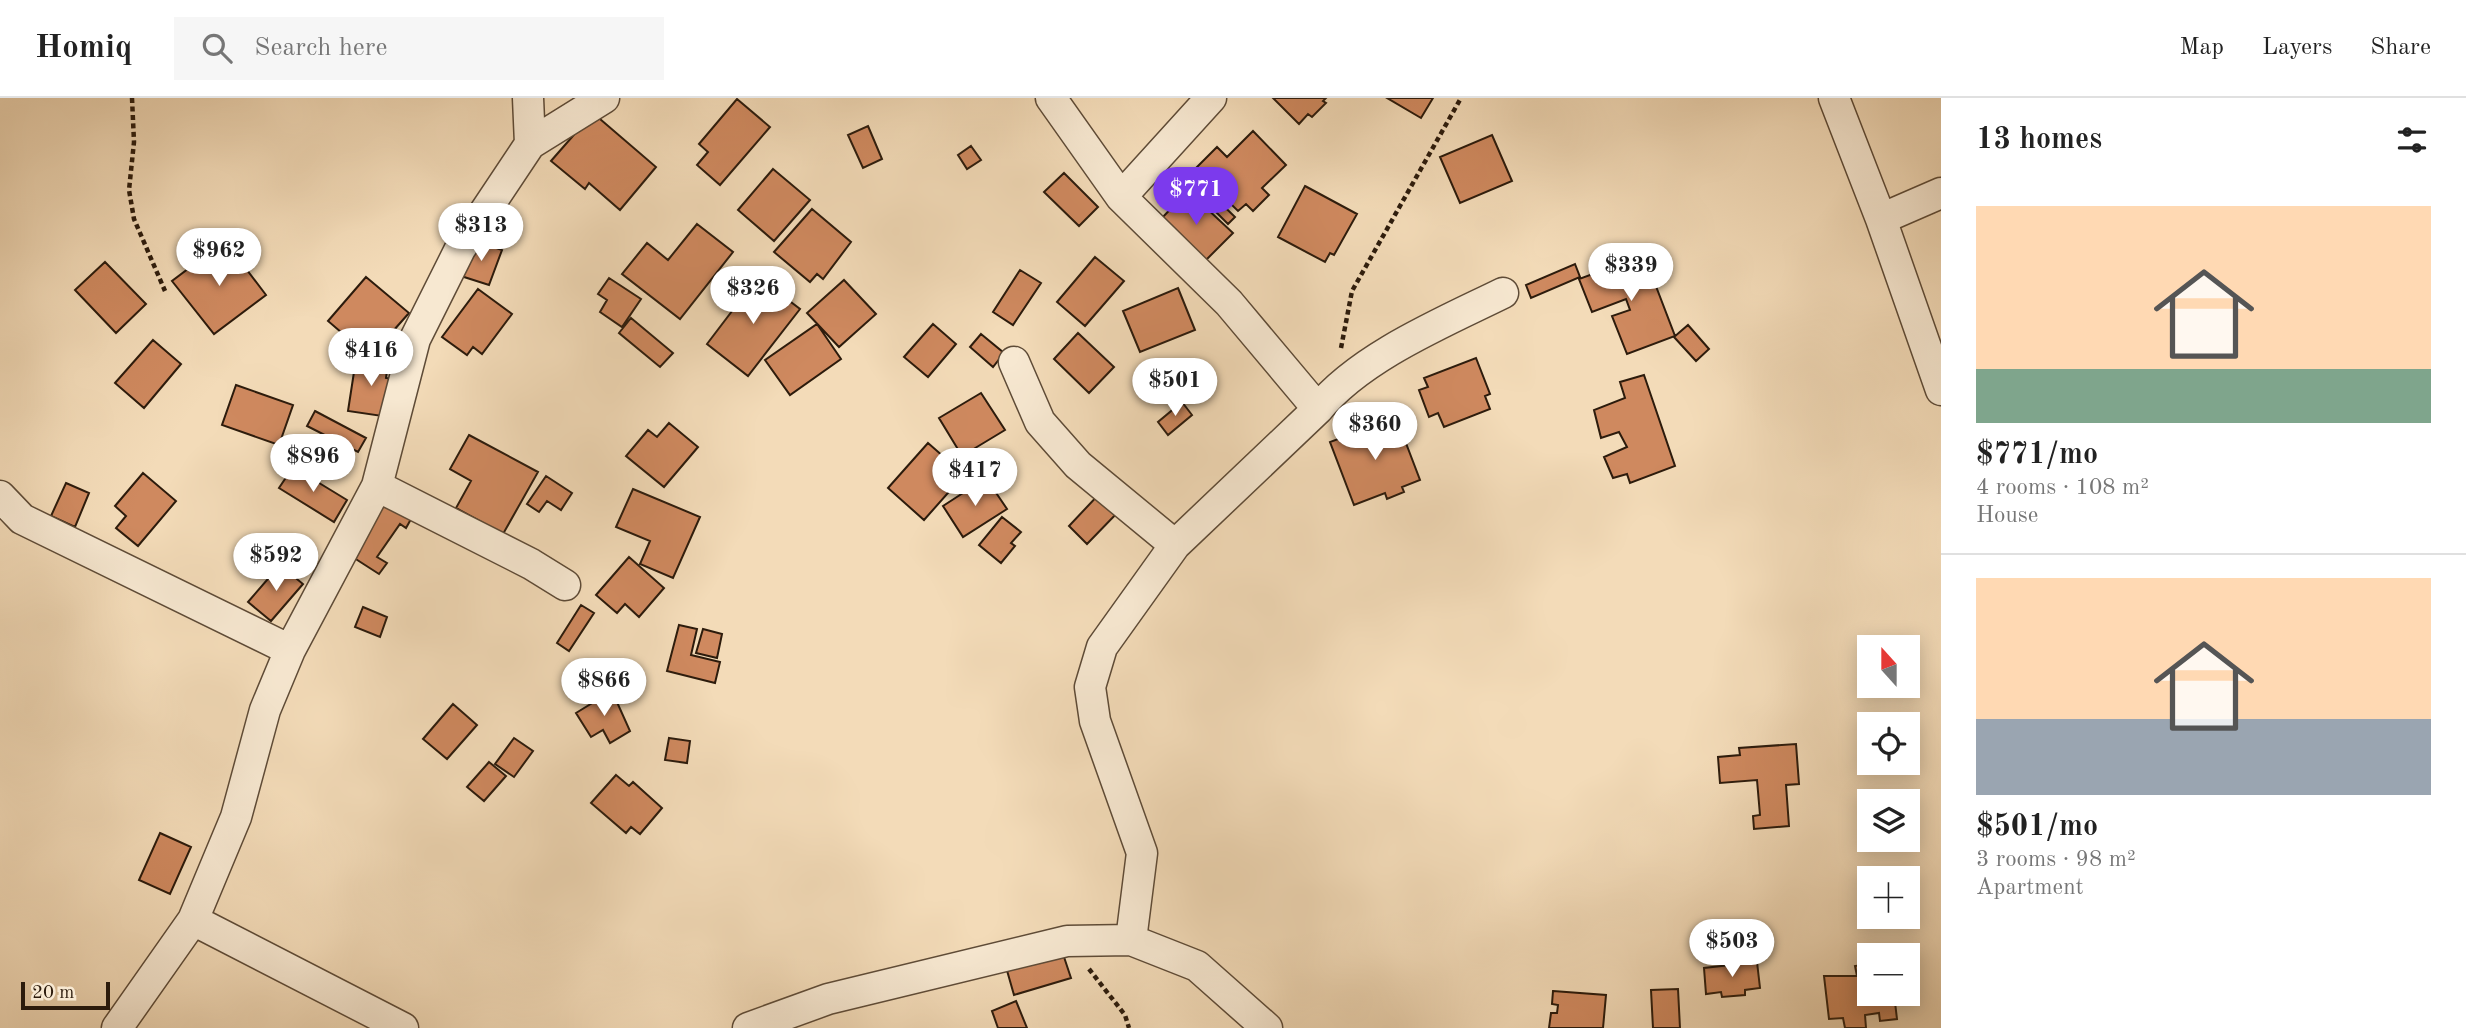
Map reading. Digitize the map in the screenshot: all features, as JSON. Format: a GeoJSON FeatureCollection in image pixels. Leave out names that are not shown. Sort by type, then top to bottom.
{"type":"FeatureCollection","features":[{"type":"Feature","properties":{"kind":"street"},"geometry":{"type":"LineString","coordinates":[[528,98],[530,145]]}},
{"type":"Feature","properties":{"kind":"street"},"geometry":{"type":"LineString","coordinates":[[117,1028],[193,920],[236,817],[265,710],[290,650],[377,486],[415,339],[460,249],[530,145],[604,98]]}},
{"type":"Feature","properties":{"kind":"street"},"geometry":{"type":"LineString","coordinates":[[1051,98],[1121,197],[1326,400]]}},
{"type":"Feature","properties":{"kind":"street"},"geometry":{"type":"LineString","coordinates":[[1121,197],[1211,98]]}},
{"type":"Feature","properties":{"kind":"street"},"geometry":{"type":"LineString","coordinates":[[1834,98],[1881,219],[1940,388]]}},
{"type":"Feature","properties":{"kind":"street"},"geometry":{"type":"LineString","coordinates":[[1881,219],[1941,193]]}},
{"type":"Feature","properties":{"kind":"street"},"geometry":{"type":"LineString","coordinates":[[1131,940],[1142,853],[1095,721],[1090,687],[1101,647],[1175,545],[1326,400],[1418,334],[1503,293]]}},
{"type":"Feature","properties":{"kind":"street"},"geometry":{"type":"LineString","coordinates":[[1014,362],[1040,422],[1078,465],[1175,545]]}},
{"type":"Feature","properties":{"kind":"street"},"geometry":{"type":"LineString","coordinates":[[377,486],[531,564],[565,585]]}},
{"type":"Feature","properties":{"kind":"street"},"geometry":{"type":"LineString","coordinates":[[0,496],[22,519],[290,650]]}},
{"type":"Feature","properties":{"kind":"street"},"geometry":{"type":"LineString","coordinates":[[193,920],[403,1028]]}},
{"type":"Feature","properties":{"kind":"street"},"geometry":{"type":"LineString","coordinates":[[748,1028],[828,999],[1067,941],[1131,940],[1198,966],[1267,1028]]}},
{"type":"Feature","properties":{"kind":"path"},"geometry":{"type":"LineString","coordinates":[[132,98],[134,142],[128,190],[134,219],[165,291]]}},
{"type":"Feature","properties":{"kind":"path"},"geometry":{"type":"LineString","coordinates":[[1326,400],[1352,291],[1461,98]]}},
{"type":"Feature","properties":{"kind":"path"},"geometry":{"type":"LineString","coordinates":[[1067,941],[1125,1015],[1129,1028]]}},
{"type":"Feature","properties":{"kind":"building"},"geometry":{"type":"Polygon","coordinates":[[[1273,98],[1326,98],[1323,101],[1326,103],[1312,117],[1308,114],[1299,124],[1273,98]]]}},
{"type":"Feature","properties":{"kind":"building"},"geometry":{"type":"Polygon","coordinates":[[[1387,98],[1433,98],[1421,118],[1387,98]]]}},
{"type":"Feature","properties":{"kind":"building"},"geometry":{"type":"Polygon","coordinates":[[[737,99],[770,127],[720,185],[697,165],[708,152],[699,144],[737,99]]]}},
{"type":"Feature","properties":{"kind":"building"},"geometry":{"type":"Polygon","coordinates":[[[593,113],[656,167],[620,210],[589,183],[585,189],[551,161],[593,113]]]}},
{"type":"Feature","properties":{"kind":"building"},"geometry":{"type":"Polygon","coordinates":[[[868,126],[882,159],[863,168],[848,135],[868,126]]]}},
{"type":"Feature","properties":{"kind":"building"},"geometry":{"type":"Polygon","coordinates":[[[1253,131],[1286,165],[1262,188],[1269,195],[1253,211],[1246,204],[1238,211],[1195,169],[1217,147],[1227,157],[1253,131]]]}},
{"type":"Feature","properties":{"kind":"building"},"geometry":{"type":"Polygon","coordinates":[[[1492,135],[1512,181],[1460,203],[1440,157],[1492,135]]]}},
{"type":"Feature","properties":{"kind":"building"},"geometry":{"type":"Polygon","coordinates":[[[971,146],[981,160],[967,169],[958,155],[971,146]]]}},
{"type":"Feature","properties":{"kind":"building"},"geometry":{"type":"Polygon","coordinates":[[[773,169],[810,200],[774,241],[738,210],[773,169]]]}},
{"type":"Feature","properties":{"kind":"building"},"geometry":{"type":"Polygon","coordinates":[[[1064,173],[1098,207],[1079,226],[1044,192],[1064,173]]]}},
{"type":"Feature","properties":{"kind":"building"},"geometry":{"type":"Polygon","coordinates":[[[1202,185],[1235,217],[1228,224],[1196,192],[1202,185]]]}},
{"type":"Feature","properties":{"kind":"building"},"geometry":{"type":"Polygon","coordinates":[[[1305,186],[1357,214],[1334,255],[1330,253],[1325,262],[1278,237],[1305,186]]]}},
{"type":"Feature","properties":{"kind":"building"},"geometry":{"type":"Polygon","coordinates":[[[1188,191],[1233,233],[1203,263],[1159,221],[1188,191]]]}},
{"type":"Feature","properties":{"kind":"building"},"geometry":{"type":"Polygon","coordinates":[[[812,209],[851,242],[823,279],[817,274],[810,282],[774,252],[812,209]]]}},
{"type":"Feature","properties":{"kind":"building"},"geometry":{"type":"Polygon","coordinates":[[[697,224],[733,252],[680,319],[622,274],[647,243],[668,260],[697,224]]]}},
{"type":"Feature","properties":{"kind":"building"},"geometry":{"type":"Polygon","coordinates":[[[474,240],[502,250],[489,285],[461,276],[474,240]]]}},
{"type":"Feature","properties":{"kind":"building"},"geometry":{"type":"Polygon","coordinates":[[[225,241],[266,295],[214,334],[172,281],[225,241]]]}},
{"type":"Feature","properties":{"kind":"building"},"geometry":{"type":"Polygon","coordinates":[[[1644,255],[1675,336],[1627,354],[1612,316],[1630,310],[1626,299],[1592,312],[1579,279],[1644,255]]]}},
{"type":"Feature","properties":{"kind":"building"},"geometry":{"type":"Polygon","coordinates":[[[1095,257],[1124,281],[1085,326],[1057,302],[1095,257]]]}},
{"type":"Feature","properties":{"kind":"building"},"geometry":{"type":"Polygon","coordinates":[[[105,262],[146,304],[116,333],[75,290],[105,262]]]}},
{"type":"Feature","properties":{"kind":"building"},"geometry":{"type":"Polygon","coordinates":[[[1575,264],[1580,277],[1531,298],[1526,285],[1575,264]]]}},
{"type":"Feature","properties":{"kind":"building"},"geometry":{"type":"Polygon","coordinates":[[[1020,270],[1041,283],[1013,325],[993,312],[1020,270]]]}},
{"type":"Feature","properties":{"kind":"building"},"geometry":{"type":"Polygon","coordinates":[[[366,277],[409,313],[370,357],[328,321],[366,277]]]}},
{"type":"Feature","properties":{"kind":"building"},"geometry":{"type":"Polygon","coordinates":[[[758,277],[800,309],[748,376],[707,344],[758,277]]]}},
{"type":"Feature","properties":{"kind":"building"},"geometry":{"type":"Polygon","coordinates":[[[609,278],[641,299],[622,327],[600,312],[607,300],[598,294],[609,278]]]}},
{"type":"Feature","properties":{"kind":"building"},"geometry":{"type":"Polygon","coordinates":[[[844,280],[876,314],[839,347],[807,313],[844,280]]]}},
{"type":"Feature","properties":{"kind":"building"},"geometry":{"type":"Polygon","coordinates":[[[1178,288],[1195,330],[1140,352],[1123,311],[1178,288]]]}},
{"type":"Feature","properties":{"kind":"building"},"geometry":{"type":"Polygon","coordinates":[[[478,289],[512,314],[482,354],[473,347],[467,355],[442,337],[478,289]]]}},
{"type":"Feature","properties":{"kind":"building"},"geometry":{"type":"Polygon","coordinates":[[[631,318],[673,353],[660,367],[619,333],[631,318]]]}},
{"type":"Feature","properties":{"kind":"building"},"geometry":{"type":"Polygon","coordinates":[[[817,324],[841,359],[790,395],[765,360],[817,324]]]}},
{"type":"Feature","properties":{"kind":"building"},"geometry":{"type":"Polygon","coordinates":[[[933,324],[956,344],[928,377],[904,357],[933,324]]]}},
{"type":"Feature","properties":{"kind":"building"},"geometry":{"type":"Polygon","coordinates":[[[1688,325],[1709,349],[1696,361],[1674,337],[1688,325]]]}},
{"type":"Feature","properties":{"kind":"building"},"geometry":{"type":"Polygon","coordinates":[[[1078,333],[1114,367],[1089,393],[1054,359],[1078,333]]]}},
{"type":"Feature","properties":{"kind":"building"},"geometry":{"type":"Polygon","coordinates":[[[981,334],[1004,353],[993,367],[970,347],[981,334]]]}},
{"type":"Feature","properties":{"kind":"building"},"geometry":{"type":"Polygon","coordinates":[[[153,340],[181,364],[144,408],[115,383],[153,340]]]}},
{"type":"Feature","properties":{"kind":"building"},"geometry":{"type":"Polygon","coordinates":[[[1476,358],[1490,394],[1485,396],[1490,409],[1444,427],[1438,413],[1429,417],[1419,390],[1428,387],[1424,378],[1476,358]]]}},
{"type":"Feature","properties":{"kind":"building"},"geometry":{"type":"Polygon","coordinates":[[[356,359],[388,364],[386,378],[399,380],[382,416],[348,411],[356,359]]]}},
{"type":"Feature","properties":{"kind":"building"},"geometry":{"type":"Polygon","coordinates":[[[1644,375],[1675,466],[1630,483],[1627,474],[1613,478],[1604,457],[1627,447],[1619,432],[1601,438],[1594,410],[1625,398],[1620,382],[1644,375]]]}},
{"type":"Feature","properties":{"kind":"building"},"geometry":{"type":"Polygon","coordinates":[[[236,385],[293,405],[279,445],[222,425],[236,385]]]}},
{"type":"Feature","properties":{"kind":"building"},"geometry":{"type":"Polygon","coordinates":[[[981,393],[1005,430],[962,456],[939,418],[981,393]]]}},
{"type":"Feature","properties":{"kind":"building"},"geometry":{"type":"Polygon","coordinates":[[[1182,402],[1192,415],[1168,435],[1158,422],[1182,402]]]}},
{"type":"Feature","properties":{"kind":"building"},"geometry":{"type":"Polygon","coordinates":[[[315,411],[366,438],[358,452],[307,426],[315,411]]]}},
{"type":"Feature","properties":{"kind":"building"},"geometry":{"type":"Polygon","coordinates":[[[1396,417],[1420,480],[1402,487],[1404,492],[1387,499],[1385,493],[1354,505],[1330,442],[1396,417]]]}},
{"type":"Feature","properties":{"kind":"building"},"geometry":{"type":"Polygon","coordinates":[[[669,423],[698,447],[664,487],[626,456],[648,430],[657,437],[669,423]]]}},
{"type":"Feature","properties":{"kind":"building"},"geometry":{"type":"Polygon","coordinates":[[[469,435],[538,472],[503,534],[456,508],[471,481],[450,469],[469,435]]]}},
{"type":"Feature","properties":{"kind":"building"},"geometry":{"type":"Polygon","coordinates":[[[928,443],[952,464],[944,474],[955,485],[924,520],[888,488],[928,443]]]}},
{"type":"Feature","properties":{"kind":"building"},"geometry":{"type":"Polygon","coordinates":[[[293,467],[347,500],[334,522],[279,488],[293,467]]]}},
{"type":"Feature","properties":{"kind":"building"},"geometry":{"type":"Polygon","coordinates":[[[143,473],[176,501],[138,546],[116,528],[126,516],[115,506],[143,473]]]}},
{"type":"Feature","properties":{"kind":"building"},"geometry":{"type":"Polygon","coordinates":[[[546,476],[572,493],[561,510],[547,501],[539,512],[527,504],[546,476]]]}},
{"type":"Feature","properties":{"kind":"building"},"geometry":{"type":"Polygon","coordinates":[[[986,478],[1007,509],[963,537],[943,506],[986,478]]]}},
{"type":"Feature","properties":{"kind":"building"},"geometry":{"type":"Polygon","coordinates":[[[66,483],[89,493],[75,527],[51,516],[66,483]]]}},
{"type":"Feature","properties":{"kind":"building"},"geometry":{"type":"Polygon","coordinates":[[[633,489],[700,517],[673,578],[640,564],[650,541],[616,527],[633,489]]]}},
{"type":"Feature","properties":{"kind":"building"},"geometry":{"type":"Polygon","coordinates":[[[1102,491],[1121,509],[1087,544],[1069,526],[1102,491]]]}},
{"type":"Feature","properties":{"kind":"building"},"geometry":{"type":"Polygon","coordinates":[[[384,500],[411,519],[406,528],[400,524],[377,557],[387,563],[379,574],[348,554],[384,500]]]}},
{"type":"Feature","properties":{"kind":"building"},"geometry":{"type":"Polygon","coordinates":[[[1002,517],[1021,532],[1011,543],[1015,546],[1001,563],[979,545],[1002,517]]]}},
{"type":"Feature","properties":{"kind":"building"},"geometry":{"type":"Polygon","coordinates":[[[629,557],[664,588],[639,617],[625,604],[617,613],[596,595],[629,557]]]}},
{"type":"Feature","properties":{"kind":"building"},"geometry":{"type":"Polygon","coordinates":[[[280,565],[303,584],[271,621],[248,602],[280,565]]]}},
{"type":"Feature","properties":{"kind":"building"},"geometry":{"type":"Polygon","coordinates":[[[581,605],[594,613],[569,651],[557,643],[581,605]]]}},
{"type":"Feature","properties":{"kind":"building"},"geometry":{"type":"Polygon","coordinates":[[[363,607],[387,617],[380,637],[355,627],[363,607]]]}},
{"type":"Feature","properties":{"kind":"building"},"geometry":{"type":"Polygon","coordinates":[[[679,625],[697,629],[691,655],[720,662],[715,683],[667,671],[679,625]]]}},
{"type":"Feature","properties":{"kind":"building"},"geometry":{"type":"Polygon","coordinates":[[[703,629],[722,634],[717,658],[696,653],[703,629]]]}},
{"type":"Feature","properties":{"kind":"building"},"geometry":{"type":"Polygon","coordinates":[[[612,691],[630,731],[610,743],[603,730],[591,737],[576,713],[612,691]]]}},
{"type":"Feature","properties":{"kind":"building"},"geometry":{"type":"Polygon","coordinates":[[[453,704],[477,725],[447,759],[423,739],[453,704]]]}},
{"type":"Feature","properties":{"kind":"building"},"geometry":{"type":"Polygon","coordinates":[[[514,738],[533,751],[514,777],[495,764],[514,738]]]}},
{"type":"Feature","properties":{"kind":"building"},"geometry":{"type":"Polygon","coordinates":[[[669,738],[690,741],[687,763],[665,760],[669,738]]]}},
{"type":"Feature","properties":{"kind":"building"},"geometry":{"type":"Polygon","coordinates":[[[1796,744],[1799,784],[1786,785],[1789,826],[1754,829],[1753,816],[1760,815],[1757,780],[1720,783],[1718,757],[1740,755],[1739,748],[1796,744]]]}},
{"type":"Feature","properties":{"kind":"building"},"geometry":{"type":"Polygon","coordinates":[[[489,762],[506,776],[484,801],[467,787],[489,762]]]}},
{"type":"Feature","properties":{"kind":"building"},"geometry":{"type":"Polygon","coordinates":[[[616,775],[629,786],[633,782],[662,808],[640,834],[631,827],[626,833],[591,803],[616,775]]]}},
{"type":"Feature","properties":{"kind":"building"},"geometry":{"type":"Polygon","coordinates":[[[160,833],[191,847],[170,894],[139,880],[160,833]]]}},
{"type":"Feature","properties":{"kind":"building"},"geometry":{"type":"Polygon","coordinates":[[[1062,951],[1071,978],[1014,995],[1006,967],[1062,951]]]}},
{"type":"Feature","properties":{"kind":"building"},"geometry":{"type":"Polygon","coordinates":[[[1757,962],[1760,988],[1745,990],[1745,995],[1722,997],[1721,992],[1706,994],[1704,968],[1757,962]]]}},
{"type":"Feature","properties":{"kind":"building"},"geometry":{"type":"Polygon","coordinates":[[[1824,976],[1857,976],[1857,1006],[1895,1006],[1897,1019],[1880,1021],[1879,1013],[1865,1015],[1866,1028],[1845,1028],[1843,1018],[1829,1019],[1824,976]]]}},
{"type":"Feature","properties":{"kind":"building"},"geometry":{"type":"Polygon","coordinates":[[[1678,989],[1680,1028],[1653,1028],[1651,990],[1678,989]]]}},
{"type":"Feature","properties":{"kind":"building"},"geometry":{"type":"Polygon","coordinates":[[[1553,991],[1606,995],[1603,1028],[1549,1028],[1551,1013],[1557,1013],[1558,1005],[1552,1004],[1553,991]]]}},
{"type":"Feature","properties":{"kind":"building"},"geometry":{"type":"Polygon","coordinates":[[[1016,1001],[1027,1028],[998,1028],[992,1011],[1016,1001]]]}}]}
